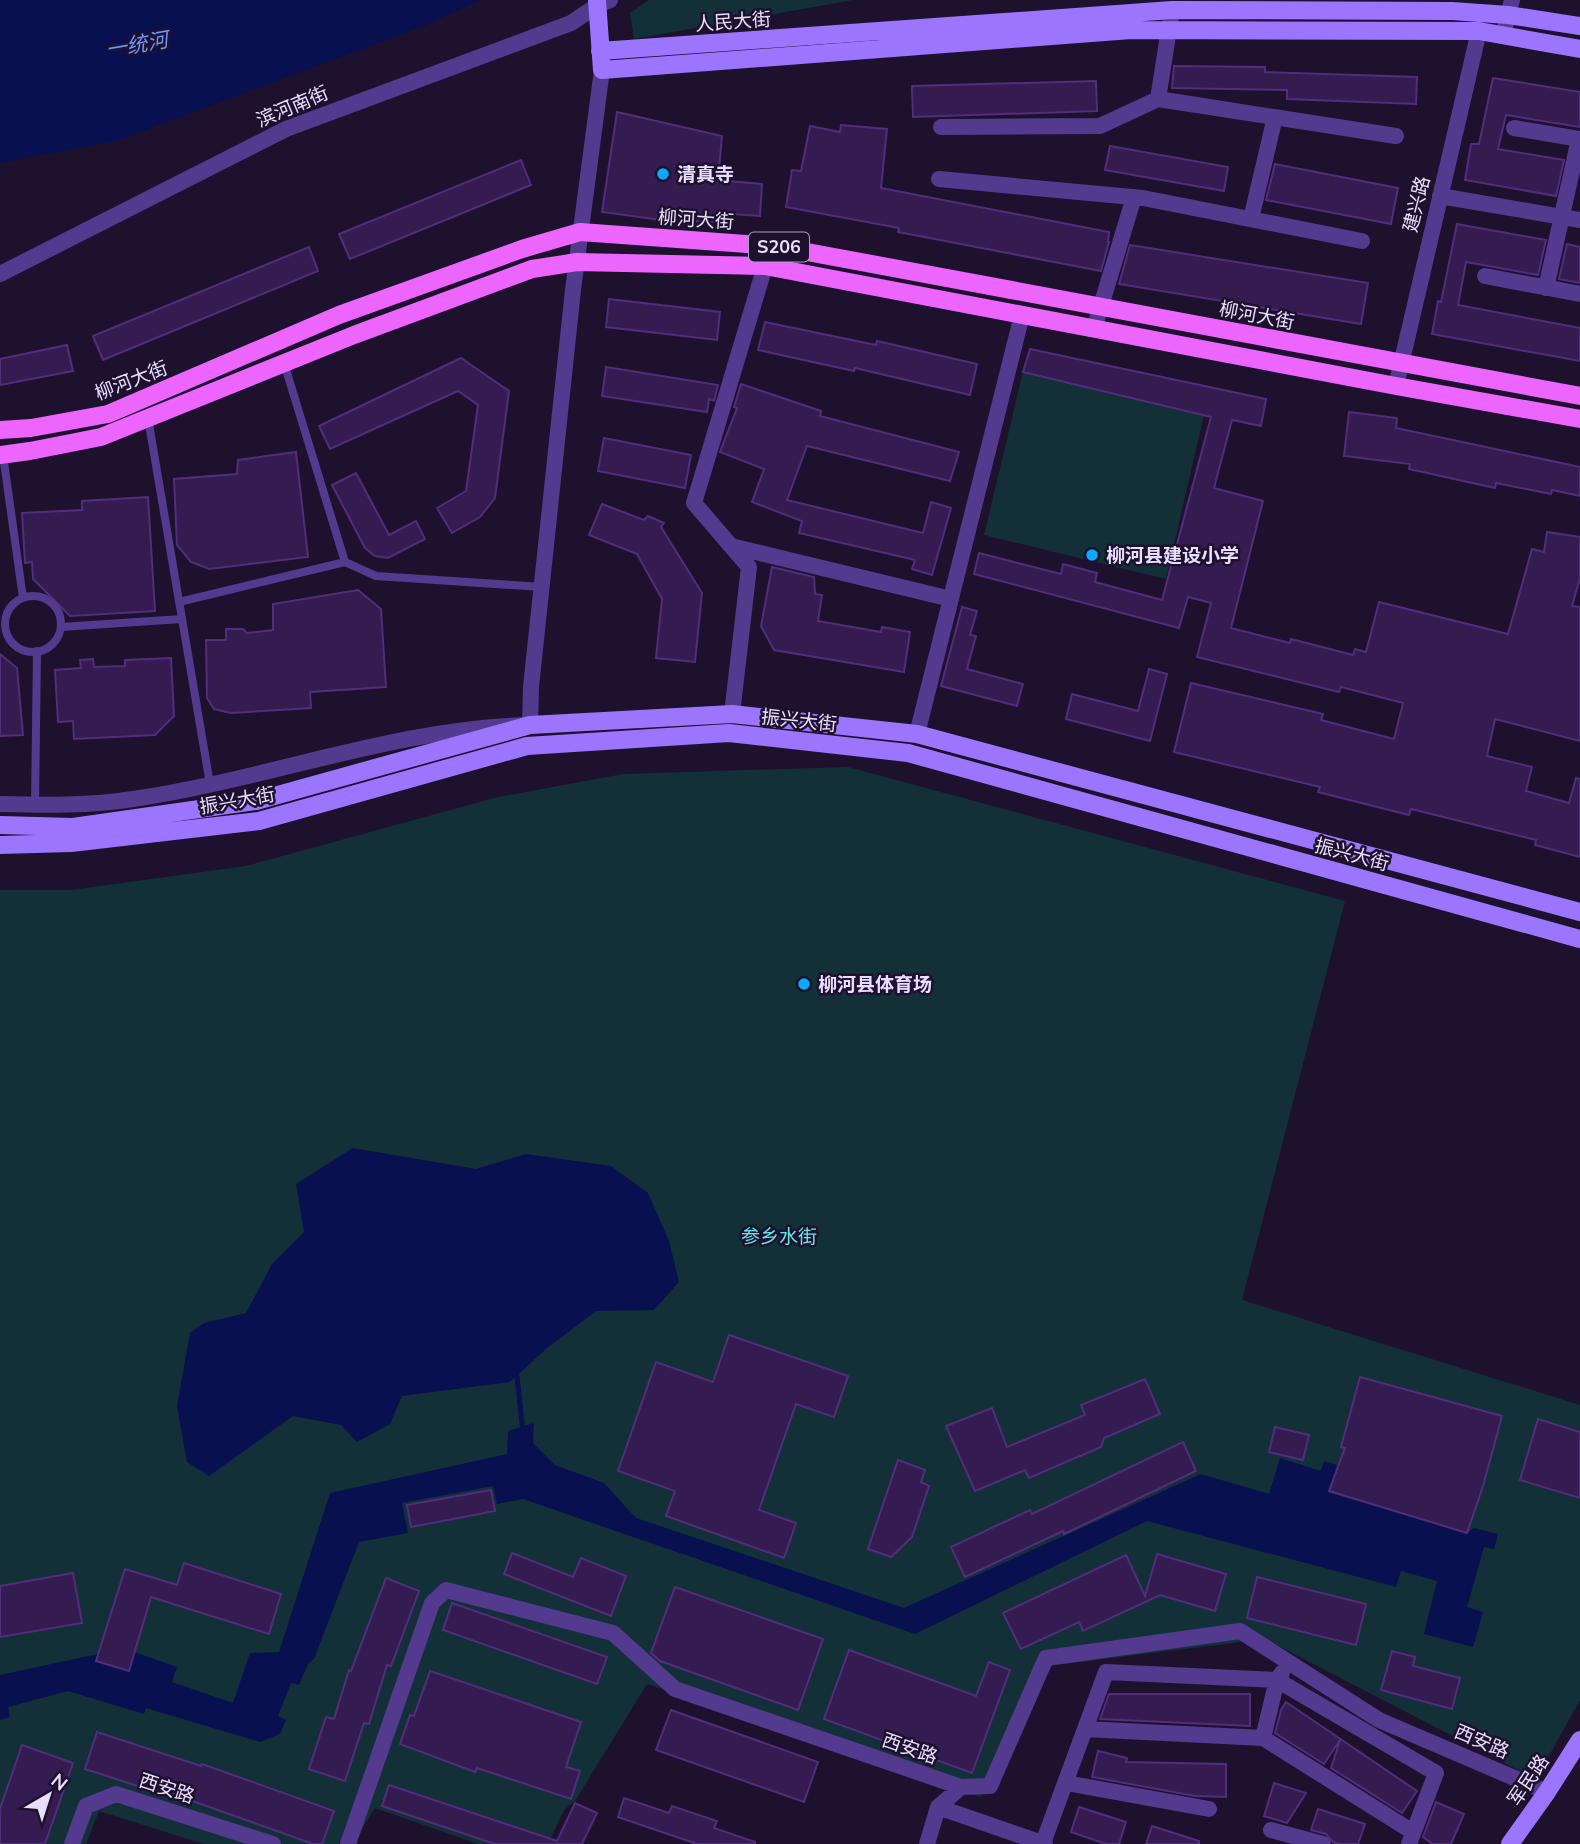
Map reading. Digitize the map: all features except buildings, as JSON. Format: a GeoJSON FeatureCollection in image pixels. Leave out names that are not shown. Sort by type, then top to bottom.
{"type":"FeatureCollection","features":[{"type":"Feature","properties":{"kind":"main road","name":"柳河大街"},"geometry":{"type":"LineString","coordinates":[[0,430],[31,428],[108,414],[339,316],[522,249],[580,232],[775,246],[1580,396]]}},
{"type":"Feature","properties":{"kind":"main road","name":"S206"},"geometry":{"type":"LineString","coordinates":[[1,455],[30,452],[100,437],[532,268],[577,262],[765,266],[1580,419]]}},
{"type":"Feature","properties":{"kind":"street"},"geometry":{"type":"LineString","coordinates":[[0,804],[131,800],[415,739],[503,725],[530,725],[580,232],[602,70],[602,2]]}},
{"type":"Feature","properties":{"kind":"street","name":"滨河南街"},"geometry":{"type":"LineString","coordinates":[[0,274],[286,129],[571,23],[602,2]]}},
{"type":"Feature","properties":{"kind":"street"},"geometry":{"type":"LineString","coordinates":[[1449,31],[1453,5]]}},
{"type":"Feature","properties":{"kind":"street","name":"人民大街"},"geometry":{"type":"LineString","coordinates":[[600,51],[1172,10],[1453,5],[1510,7],[1580,26]]}},
{"type":"Feature","properties":{"kind":"street"},"geometry":{"type":"LineString","coordinates":[[1503,35],[1510,7]]}},
{"type":"Feature","properties":{"kind":"street"},"geometry":{"type":"LineString","coordinates":[[1158,99],[1172,10]]}},
{"type":"Feature","properties":{"kind":"street","name":"人民大街"},"geometry":{"type":"LineString","coordinates":[[602,70],[1131,30],[1479,31],[1580,49]]}},
{"type":"Feature","properties":{"kind":"street","name":"建兴路"},"geometry":{"type":"LineString","coordinates":[[1396,386],[1479,31]]}},
{"type":"Feature","properties":{"kind":"street"},"geometry":{"type":"LineString","coordinates":[[942,127],[1100,126],[1158,99],[1396,136]]}},
{"type":"Feature","properties":{"kind":"street"},"geometry":{"type":"LineString","coordinates":[[1251,219],[1275,117]]}},
{"type":"Feature","properties":{"kind":"street"},"geometry":{"type":"LineString","coordinates":[[1514,128],[1580,139],[1546,288]]}},
{"type":"Feature","properties":{"kind":"street"},"geometry":{"type":"LineString","coordinates":[[940,179],[1134,197],[1362,241]]}},
{"type":"Feature","properties":{"kind":"street"},"geometry":{"type":"LineString","coordinates":[[1440,196],[1580,220]]}},
{"type":"Feature","properties":{"kind":"street"},"geometry":{"type":"LineString","coordinates":[[1094,329],[1134,197]]}},
{"type":"Feature","properties":{"kind":"street"},"geometry":{"type":"LineString","coordinates":[[732,714],[750,567],[694,503],[765,266]]}},
{"type":"Feature","properties":{"kind":"street"},"geometry":{"type":"LineString","coordinates":[[1485,276],[1580,294]]}},
{"type":"Feature","properties":{"kind":"street"},"geometry":{"type":"LineString","coordinates":[[917,734],[1022,315]]}},
{"type":"Feature","properties":{"kind":"street"},"geometry":{"type":"LineString","coordinates":[[731,546],[951,599]]}},
{"type":"Feature","properties":{"kind":"street","name":"振兴大街"},"geometry":{"type":"LineString","coordinates":[[0,825],[74,827],[256,801],[530,725],[732,714],[917,734],[1580,912]]}},
{"type":"Feature","properties":{"kind":"street","name":"振兴大街"},"geometry":{"type":"LineString","coordinates":[[0,845],[71,843],[259,821],[527,746],[729,733],[908,753],[1580,939]]}},
{"type":"Feature","properties":{"kind":"street","name":"西安路"},"geometry":{"type":"LineString","coordinates":[[348,1844],[432,1603],[446,1590],[613,1633],[675,1689],[961,1787],[990,1786],[1046,1658],[1240,1632],[1379,1720],[1547,1792]]}},
{"type":"Feature","properties":{"kind":"street"},"geometry":{"type":"LineString","coordinates":[[1264,1738],[1278,1680],[1290,1663]]}},
{"type":"Feature","properties":{"kind":"street"},"geometry":{"type":"LineString","coordinates":[[938,1807],[1044,1844],[1085,1730],[1106,1672],[1278,1680],[1436,1773],[1411,1838],[1264,1738],[1085,1730]]}},
{"type":"Feature","properties":{"kind":"street","name":"军民路"},"geometry":{"type":"LineString","coordinates":[[1510,1844],[1580,1740]]}},
{"type":"Feature","properties":{"kind":"street"},"geometry":{"type":"LineString","coordinates":[[1066,1783],[1209,1809]]}},
{"type":"Feature","properties":{"kind":"street"},"geometry":{"type":"LineString","coordinates":[[927,1844],[938,1807],[961,1787]]}},
{"type":"Feature","properties":{"kind":"street","name":"西安路"},"geometry":{"type":"LineString","coordinates":[[72,1844],[86,1806],[116,1794],[273,1844]]}},
{"type":"Feature","properties":{"kind":"street"},"geometry":{"type":"LineString","coordinates":[[1270,1830],[1323,1844]]}},
{"type":"Feature","properties":{"kind":"lane"},"geometry":{"type":"LineString","coordinates":[[284,363],[345,562]]}},
{"type":"Feature","properties":{"kind":"lane"},"geometry":{"type":"LineString","coordinates":[[148,418],[210,784]]}},
{"type":"Feature","properties":{"kind":"lane"},"geometry":{"type":"LineString","coordinates":[[1,455],[23,598]]}},
{"type":"Feature","properties":{"kind":"lane"},"geometry":{"type":"LineString","coordinates":[[179,602],[345,562],[376,576],[542,587]]}},
{"type":"Feature","properties":{"kind":"lane"},"geometry":{"type":"LineString","coordinates":[[32,596],[49,601],[60,617],[61,627],[52,645],[37,651],[24,650],[15,645],[5,628],[3,618],[9,609],[23,598],[32,596]]}},
{"type":"Feature","properties":{"kind":"lane"},"geometry":{"type":"LineString","coordinates":[[61,627],[181,619]]}},
{"type":"Feature","properties":{"kind":"lane"},"geometry":{"type":"LineString","coordinates":[[34,805],[37,651]]}},
{"type":"Feature","properties":{"kind":"green space"},"geometry":{"type":"Polygon","coordinates":[[[649,0],[853,0],[634,39],[630,13],[649,0]]]}},
{"type":"Feature","properties":{"kind":"green space"},"geometry":{"type":"Polygon","coordinates":[[[1023,372],[1204,415],[1166,579],[984,535],[1023,372]]]}},
{"type":"Feature","properties":{"kind":"green space","name":"参乡水街"},"geometry":{"type":"Polygon","coordinates":[[[848,767],[1345,901],[1242,1300],[1580,1405],[1580,1700],[1541,1770],[1520,1771],[1265,1639],[1040,1667],[981,1797],[647,1684],[575,1801],[564,1810],[548,1844],[478,1844],[375,1808],[353,1844],[204,1844],[99,1811],[86,1844],[0,1844],[0,890],[71,890],[246,866],[498,797],[623,774],[848,767]]]}},
{"type":"Feature","properties":{"kind":"water","name":"一统河"},"geometry":{"type":"Polygon","coordinates":[[[0,0],[480,0],[429,24],[116,141],[0,163],[0,0]]]}},
{"type":"Feature","properties":{"kind":"water"},"geometry":{"type":"Polygon","coordinates":[[[353,1148],[476,1169],[526,1154],[611,1166],[648,1193],[669,1241],[679,1282],[654,1310],[596,1311],[546,1349],[510,1382],[402,1396],[390,1424],[357,1442],[341,1425],[293,1416],[209,1476],[187,1462],[177,1406],[190,1333],[204,1323],[246,1313],[272,1264],[304,1232],[296,1184],[353,1148]]]}},
{"type":"Feature","properties":{"kind":"water"},"geometry":{"type":"Polygon","coordinates":[[[534,1423],[533,1443],[555,1465],[604,1483],[636,1518],[904,1608],[1201,1474],[1269,1494],[1280,1458],[1321,1471],[1324,1461],[1337,1465],[1329,1492],[1467,1533],[1474,1528],[1498,1534],[1494,1549],[1484,1547],[1467,1607],[1483,1612],[1473,1647],[1424,1634],[1437,1581],[1401,1571],[1396,1587],[1147,1521],[915,1634],[523,1499],[497,1504],[493,1486],[402,1503],[408,1533],[359,1542],[314,1659],[308,1664],[299,1685],[291,1683],[278,1716],[286,1720],[280,1734],[260,1742],[146,1708],[144,1714],[68,1691],[8,1707],[10,1717],[0,1720],[0,1675],[98,1654],[134,1652],[177,1667],[172,1682],[233,1703],[250,1653],[279,1652],[330,1493],[507,1454],[508,1431],[534,1423]]]}},
{"type":"Feature","properties":{"kind":"waterway"},"geometry":{"type":"LineString","coordinates":[[517,1376],[523,1432]]}},
{"type":"Feature","properties":{"kind":"place","name":"清真寺"},"geometry":{"type":"Point","coordinates":[663,174]}},
{"type":"Feature","properties":{"kind":"place","name":"柳河县建设小学"},"geometry":{"type":"Point","coordinates":[1092,555]}},
{"type":"Feature","properties":{"kind":"place","name":"柳河县体育场"},"geometry":{"type":"Point","coordinates":[804,984]}}]}
